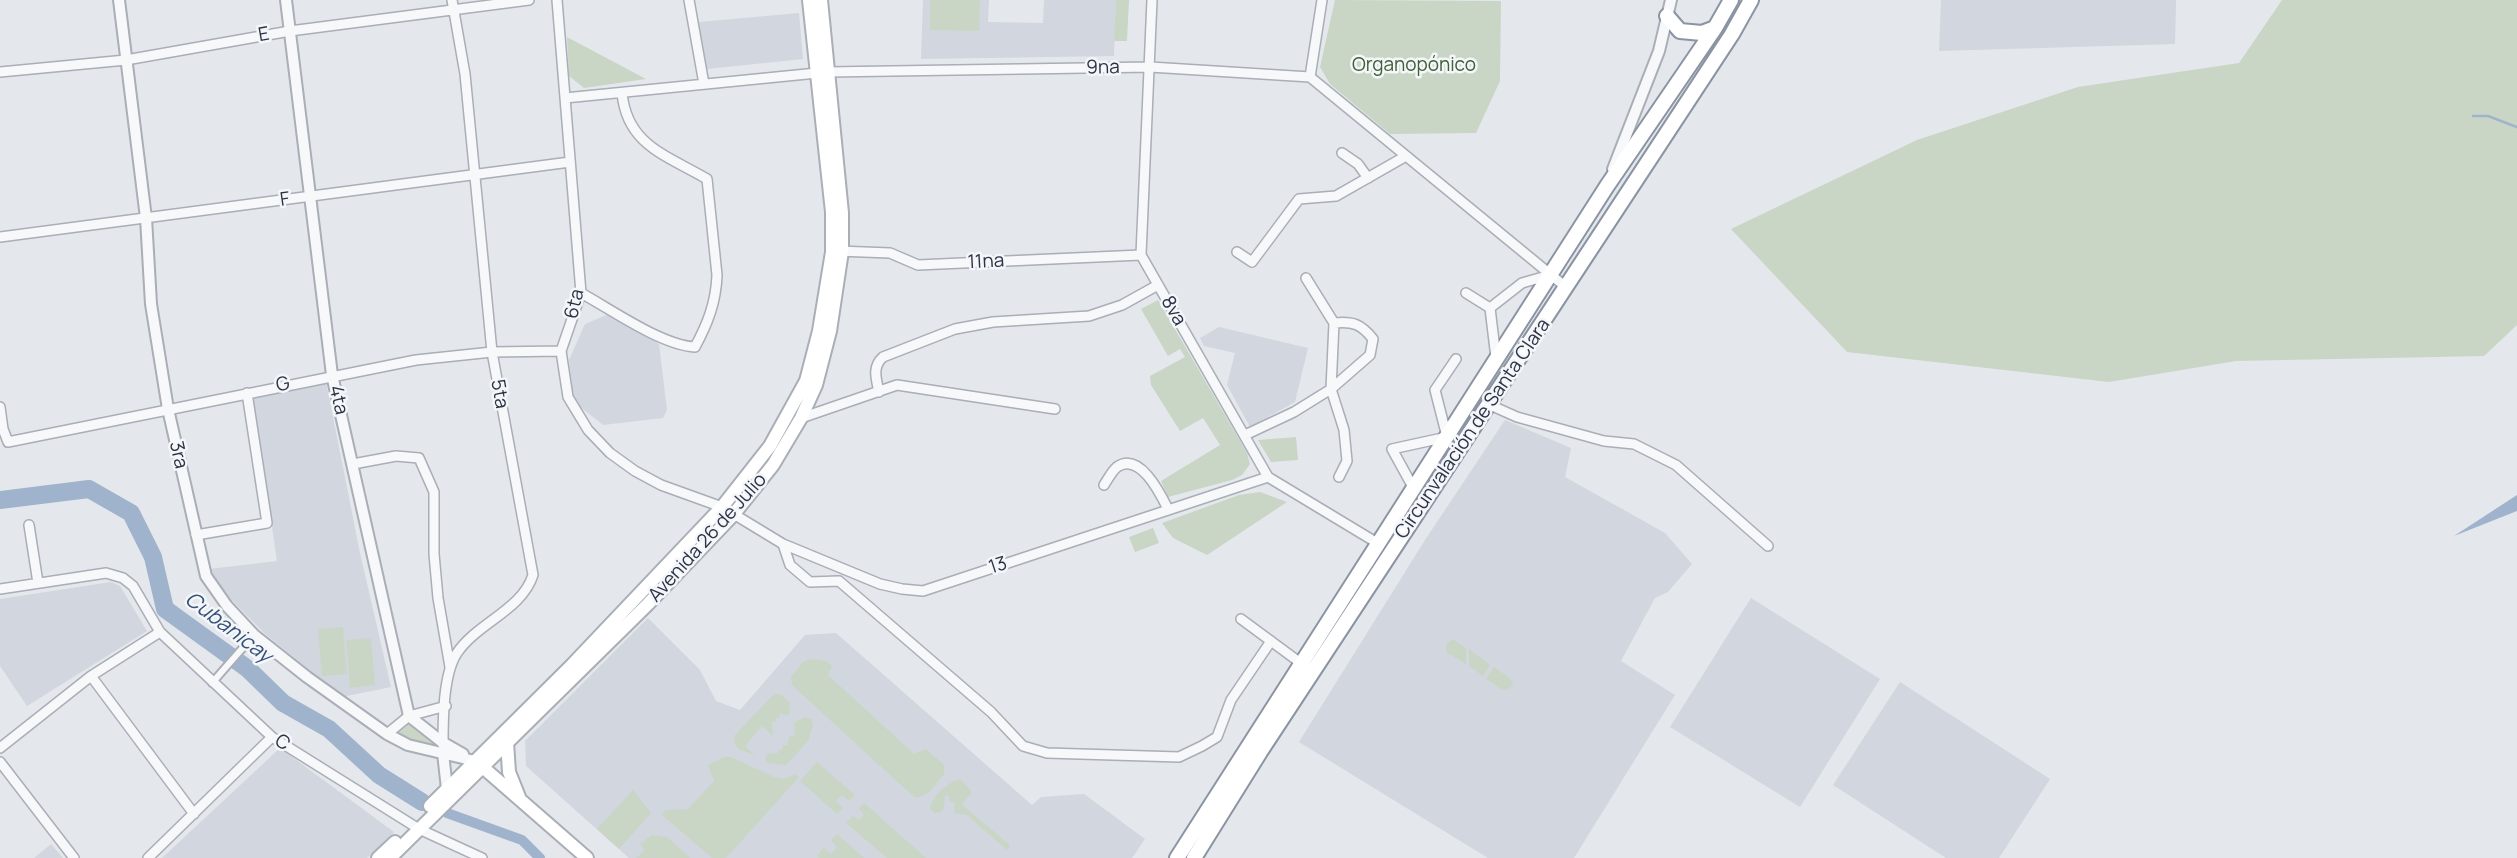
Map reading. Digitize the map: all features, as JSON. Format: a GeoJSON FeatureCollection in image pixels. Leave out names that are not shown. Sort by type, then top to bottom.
{"type":"FeatureCollection","features":[{"type":"Feature","properties":{"kind":"highway","name":"Circunvalación de Santa Clara"},"geometry":{"type":"LineString","coordinates":[[1194,858],[1302,664],[1607,186],[1715,28],[1731,0]]}},
{"type":"Feature","properties":{"kind":"highway","name":"Circunvalación de Santa Clara"},"geometry":{"type":"LineString","coordinates":[[1177,858],[1490,405],[1732,34],[1751,0]]}},
{"type":"Feature","properties":{"kind":"highway"},"geometry":{"type":"LineString","coordinates":[[1667,16],[1680,31],[1702,33],[1715,28]]}},
{"type":"Feature","properties":{"kind":"main road","name":"Avenida 26 de Julio"},"geometry":{"type":"LineString","coordinates":[[809,0],[822,73]]}},
{"type":"Feature","properties":{"kind":"main road","name":"Avenida 26 de Julio"},"geometry":{"type":"LineString","coordinates":[[378,858],[419,823],[572,665],[773,465],[801,418],[816,385],[830,331],[837,251],[822,73],[821,0]]}},
{"type":"Feature","properties":{"kind":"main road","name":"Avenida 26 de Julio"},"geometry":{"type":"LineString","coordinates":[[478,764],[507,742],[648,604],[728,511],[770,446],[806,382],[837,251]]}},
{"type":"Feature","properties":{"kind":"main road"},"geometry":{"type":"LineString","coordinates":[[507,742],[509,772],[519,798]]}},
{"type":"Feature","properties":{"kind":"main road"},"geometry":{"type":"LineString","coordinates":[[478,764],[587,858]]}},
{"type":"Feature","properties":{"kind":"main road"},"geometry":{"type":"LineString","coordinates":[[447,795],[476,783],[490,783],[519,798]]}},
{"type":"Feature","properties":{"kind":"main road","name":"Avenida 26 de Julio"},"geometry":{"type":"LineString","coordinates":[[390,858],[419,823]]}},
{"type":"Feature","properties":{"kind":"street","name":"3ra"},"geometry":{"type":"LineString","coordinates":[[119,0],[146,218],[150,304],[168,409],[206,576],[227,606],[254,635],[307,677],[387,734],[408,745],[443,748]]}},
{"type":"Feature","properties":{"kind":"street","name":"4ta"},"geometry":{"type":"LineString","coordinates":[[286,0],[332,375],[409,716]]}},
{"type":"Feature","properties":{"kind":"street","name":"E"},"geometry":{"type":"LineString","coordinates":[[0,72],[126,60],[453,5],[529,0]]}},
{"type":"Feature","properties":{"kind":"street","name":"6ta"},"geometry":{"type":"LineString","coordinates":[[557,0],[581,293],[561,351],[568,397],[588,430],[610,453],[635,471],[661,485],[728,511]]}},
{"type":"Feature","properties":{"kind":"street"},"geometry":{"type":"LineString","coordinates":[[689,0],[704,85]]}},
{"type":"Feature","properties":{"kind":"street"},"geometry":{"type":"LineString","coordinates":[[1141,256],[1152,0]]}},
{"type":"Feature","properties":{"kind":"street"},"geometry":{"type":"LineString","coordinates":[[1322,0],[1310,77],[1567,288]]}},
{"type":"Feature","properties":{"kind":"street"},"geometry":{"type":"LineString","coordinates":[[1607,186],[1659,51],[1671,0]]}},
{"type":"Feature","properties":{"kind":"street","name":"5ta"},"geometry":{"type":"LineString","coordinates":[[443,748],[450,667],[457,652],[529,588],[533,575],[492,352],[465,74],[453,5]]}},
{"type":"Feature","properties":{"kind":"street","name":"9na"},"geometry":{"type":"LineString","coordinates":[[565,98],[822,73],[1150,67],[1310,77]]}},
{"type":"Feature","properties":{"kind":"street"},"geometry":{"type":"LineString","coordinates":[[581,293],[664,339],[681,346],[695,347],[710,319],[716,291],[717,275],[707,179],[645,143],[634,131],[624,113],[622,93]]}},
{"type":"Feature","properties":{"kind":"street"},"geometry":{"type":"LineString","coordinates":[[1342,153],[1358,164],[1368,178]]}},
{"type":"Feature","properties":{"kind":"street"},"geometry":{"type":"LineString","coordinates":[[1237,252],[1252,262],[1299,199],[1336,195],[1406,156]]}},
{"type":"Feature","properties":{"kind":"street","name":"F"},"geometry":{"type":"LineString","coordinates":[[0,237],[570,162]]}},
{"type":"Feature","properties":{"kind":"street","name":"11na"},"geometry":{"type":"LineString","coordinates":[[837,251],[890,253],[918,265],[1141,256]]}},
{"type":"Feature","properties":{"kind":"street","name":"8va"},"geometry":{"type":"LineString","coordinates":[[1141,256],[1268,477]]}},
{"type":"Feature","properties":{"kind":"street"},"geometry":{"type":"LineString","coordinates":[[1490,308],[1522,282],[1550,275]]}},
{"type":"Feature","properties":{"kind":"street"},"geometry":{"type":"LineString","coordinates":[[1306,278],[1334,323],[1331,389],[1343,430],[1347,461],[1339,477]]}},
{"type":"Feature","properties":{"kind":"street"},"geometry":{"type":"LineString","coordinates":[[879,391],[875,372],[877,362],[883,356],[955,329],[993,322],[1089,316],[1122,305],[1158,285]]}},
{"type":"Feature","properties":{"kind":"street"},"geometry":{"type":"LineString","coordinates":[[1466,293],[1490,308]]}},
{"type":"Feature","properties":{"kind":"street"},"geometry":{"type":"LineString","coordinates":[[1490,308],[1496,360]]}},
{"type":"Feature","properties":{"kind":"street"},"geometry":{"type":"LineString","coordinates":[[1245,435],[1294,412],[1331,389],[1370,355],[1373,339],[1363,327],[1352,321],[1334,323]]}},
{"type":"Feature","properties":{"kind":"street","name":"G"},"geometry":{"type":"LineString","coordinates":[[0,407],[8,442],[416,360],[492,352],[561,351]]}},
{"type":"Feature","properties":{"kind":"street"},"geometry":{"type":"LineString","coordinates":[[1414,489],[1392,449],[1447,437],[1435,390],[1456,359]]}},
{"type":"Feature","properties":{"kind":"street"},"geometry":{"type":"LineString","coordinates":[[801,418],[879,391],[907,385],[1055,409]]}},
{"type":"Feature","properties":{"kind":"street"},"geometry":{"type":"LineString","coordinates":[[196,535],[267,523],[247,393]]}},
{"type":"Feature","properties":{"kind":"street"},"geometry":{"type":"LineString","coordinates":[[1490,405],[1517,417],[1604,440],[1634,444],[1676,465],[1768,545]]}},
{"type":"Feature","properties":{"kind":"street"},"geometry":{"type":"LineString","coordinates":[[353,464],[396,456],[419,457],[434,492],[438,598],[450,667]]}},
{"type":"Feature","properties":{"kind":"street"},"geometry":{"type":"LineString","coordinates":[[1104,485],[1118,466],[1126,463],[1135,466],[1157,485],[1168,509]]}},
{"type":"Feature","properties":{"kind":"street"},"geometry":{"type":"LineString","coordinates":[[1268,477],[1379,544]]}},
{"type":"Feature","properties":{"kind":"street","name":"13"},"geometry":{"type":"LineString","coordinates":[[728,511],[783,544],[880,584],[923,591],[1268,477]]}},
{"type":"Feature","properties":{"kind":"street"},"geometry":{"type":"LineString","coordinates":[[0,589],[38,583],[29,525]]}},
{"type":"Feature","properties":{"kind":"street"},"geometry":{"type":"LineString","coordinates":[[783,544],[790,565],[810,582],[839,581],[991,712],[1023,746],[1047,754],[1179,757],[1202,746],[1217,737],[1231,701],[1271,641]]}},
{"type":"Feature","properties":{"kind":"street","name":"C"},"geometry":{"type":"LineString","coordinates":[[38,583],[106,573],[123,578],[134,586],[160,632],[215,680],[272,737],[481,858]]}},
{"type":"Feature","properties":{"kind":"street"},"geometry":{"type":"LineString","coordinates":[[1241,619],[1302,664]]}},
{"type":"Feature","properties":{"kind":"street"},"geometry":{"type":"LineString","coordinates":[[0,748],[91,676],[160,632]]}},
{"type":"Feature","properties":{"kind":"street"},"geometry":{"type":"LineString","coordinates":[[215,680],[254,635]]}},
{"type":"Feature","properties":{"kind":"street"},"geometry":{"type":"LineString","coordinates":[[91,676],[194,814]]}},
{"type":"Feature","properties":{"kind":"street"},"geometry":{"type":"LineString","coordinates":[[387,734],[409,716],[446,706]]}},
{"type":"Feature","properties":{"kind":"street"},"geometry":{"type":"LineString","coordinates":[[409,716],[443,748],[478,764]]}},
{"type":"Feature","properties":{"kind":"street"},"geometry":{"type":"LineString","coordinates":[[148,858],[272,737]]}},
{"type":"Feature","properties":{"kind":"street"},"geometry":{"type":"LineString","coordinates":[[443,748],[447,795]]}},
{"type":"Feature","properties":{"kind":"street"},"geometry":{"type":"LineString","coordinates":[[0,762],[74,858]]}},
{"type":"Feature","properties":{"kind":"shaded area"},"geometry":{"type":"Polygon","coordinates":[[[923,0],[989,0],[988,22],[1043,23],[1044,0],[1116,0],[1114,56],[921,59],[923,0]]]}},
{"type":"Feature","properties":{"kind":"shaded area"},"geometry":{"type":"Polygon","coordinates":[[[1941,0],[2176,0],[2175,44],[1939,51],[1941,0]]]}},
{"type":"Feature","properties":{"kind":"shaded area"},"geometry":{"type":"Polygon","coordinates":[[[799,13],[803,59],[707,69],[699,22],[799,13]]]}},
{"type":"Feature","properties":{"kind":"shaded area"},"geometry":{"type":"Polygon","coordinates":[[[611,313],[659,344],[667,410],[663,418],[603,425],[574,402],[569,360],[585,324],[611,313]]]}},
{"type":"Feature","properties":{"kind":"shaded area"},"geometry":{"type":"Polygon","coordinates":[[[1219,327],[1308,348],[1295,402],[1250,427],[1227,385],[1235,353],[1204,346],[1200,338],[1219,327]]]}},
{"type":"Feature","properties":{"kind":"shaded area"},"geometry":{"type":"Polygon","coordinates":[[[326,382],[360,553],[391,687],[342,697],[263,632],[218,586],[209,569],[277,561],[253,398],[326,382]]]}},
{"type":"Feature","properties":{"kind":"shaded area"},"geometry":{"type":"Polygon","coordinates":[[[1505,420],[1571,448],[1565,477],[1665,533],[1692,564],[1668,592],[1655,598],[1621,661],[1675,695],[1574,858],[1488,858],[1299,742],[1425,540],[1505,420]]]}},
{"type":"Feature","properties":{"kind":"shaded area"},"geometry":{"type":"Polygon","coordinates":[[[111,582],[120,586],[147,631],[27,706],[0,666],[0,599],[111,582]]]}},
{"type":"Feature","properties":{"kind":"shaded area"},"geometry":{"type":"Polygon","coordinates":[[[1751,598],[1880,679],[1800,807],[1670,727],[1751,598]]]}},
{"type":"Feature","properties":{"kind":"shaded area"},"geometry":{"type":"Polygon","coordinates":[[[648,618],[700,670],[716,701],[740,710],[805,635],[836,633],[1032,805],[1041,797],[1084,794],[1145,839],[1132,858],[629,858],[526,766],[525,741],[648,618]]]}},
{"type":"Feature","properties":{"kind":"shaded area"},"geometry":{"type":"Polygon","coordinates":[[[1900,682],[2050,779],[1999,858],[1946,858],[1833,785],[1900,682]]]}},
{"type":"Feature","properties":{"kind":"shaded area"},"geometry":{"type":"Polygon","coordinates":[[[280,748],[394,832],[367,858],[162,858],[280,748]]]}},
{"type":"Feature","properties":{"kind":"shaded area"},"geometry":{"type":"Polygon","coordinates":[[[51,844],[63,858],[34,858],[51,844]]]}},
{"type":"Feature","properties":{"kind":"green space"},"geometry":{"type":"Polygon","coordinates":[[[930,0],[980,0],[979,31],[930,30],[930,0]]]}},
{"type":"Feature","properties":{"kind":"green space"},"geometry":{"type":"Polygon","coordinates":[[[1116,0],[1129,0],[1127,41],[1114,41],[1116,0]]]}},
{"type":"Feature","properties":{"kind":"green space","name":"Organopónico"},"geometry":{"type":"Polygon","coordinates":[[[1335,0],[1501,1],[1500,81],[1476,133],[1390,134],[1330,84],[1320,67],[1335,0]]]}},
{"type":"Feature","properties":{"kind":"green space"},"geometry":{"type":"Polygon","coordinates":[[[2282,0],[2517,0],[2517,325],[2484,356],[2236,361],[2109,382],[1847,352],[1731,229],[1917,140],[2078,87],[2239,63],[2282,0]]]}},
{"type":"Feature","properties":{"kind":"green space"},"geometry":{"type":"Polygon","coordinates":[[[567,37],[646,79],[584,88],[569,76],[567,37]]]}},
{"type":"Feature","properties":{"kind":"green space"},"geometry":{"type":"Polygon","coordinates":[[[1158,300],[1247,453],[1250,464],[1242,475],[1232,480],[1168,497],[1161,481],[1220,445],[1203,418],[1180,431],[1151,385],[1150,376],[1185,357],[1180,349],[1168,356],[1141,309],[1158,300]]]}},
{"type":"Feature","properties":{"kind":"green space"},"geometry":{"type":"Polygon","coordinates":[[[1296,437],[1298,460],[1271,462],[1258,440],[1296,437]]]}},
{"type":"Feature","properties":{"kind":"green space"},"geometry":{"type":"Polygon","coordinates":[[[1260,492],[1287,502],[1207,555],[1173,538],[1162,523],[1239,495],[1260,492]]]}},
{"type":"Feature","properties":{"kind":"green space"},"geometry":{"type":"Polygon","coordinates":[[[1153,528],[1159,543],[1135,552],[1129,537],[1153,528]]]}},
{"type":"Feature","properties":{"kind":"green space"},"geometry":{"type":"Polygon","coordinates":[[[343,627],[347,674],[322,676],[318,629],[343,627]]]}},
{"type":"Feature","properties":{"kind":"green space"},"geometry":{"type":"Polygon","coordinates":[[[371,638],[375,685],[350,688],[346,640],[371,638]]]}},
{"type":"Feature","properties":{"kind":"green space"},"geometry":{"type":"Polygon","coordinates":[[[1453,639],[1466,648],[1466,664],[1446,652],[1447,643],[1453,639]]]}},
{"type":"Feature","properties":{"kind":"green space"},"geometry":{"type":"Polygon","coordinates":[[[1469,649],[1490,665],[1483,676],[1469,666],[1469,649]]]}},
{"type":"Feature","properties":{"kind":"green space"},"geometry":{"type":"Polygon","coordinates":[[[822,660],[830,664],[832,666],[828,675],[914,754],[926,749],[944,765],[944,774],[931,790],[923,796],[914,797],[792,685],[791,677],[803,662],[822,660]]]}},
{"type":"Feature","properties":{"kind":"green space"},"geometry":{"type":"Polygon","coordinates":[[[1494,667],[1511,679],[1513,684],[1509,689],[1502,690],[1486,679],[1494,667]]]}},
{"type":"Feature","properties":{"kind":"green space"},"geometry":{"type":"Polygon","coordinates":[[[776,694],[782,695],[790,703],[789,714],[787,716],[780,713],[776,722],[772,722],[773,736],[762,726],[745,746],[755,756],[739,749],[734,743],[735,735],[776,694]]]}},
{"type":"Feature","properties":{"kind":"green space"},"geometry":{"type":"Polygon","coordinates":[[[805,717],[811,719],[813,725],[808,741],[786,765],[768,763],[765,759],[767,754],[778,753],[783,749],[790,736],[795,735],[794,723],[805,717]]]}},
{"type":"Feature","properties":{"kind":"green space"},"geometry":{"type":"Polygon","coordinates":[[[407,721],[437,746],[410,740],[396,731],[407,721]]]}},
{"type":"Feature","properties":{"kind":"green space"},"geometry":{"type":"Polygon","coordinates":[[[724,757],[731,757],[774,777],[784,779],[796,774],[799,777],[726,858],[712,858],[662,815],[666,810],[688,809],[714,781],[708,765],[724,757]]]}},
{"type":"Feature","properties":{"kind":"green space"},"geometry":{"type":"Polygon","coordinates":[[[817,762],[855,795],[849,801],[842,795],[836,801],[843,808],[837,814],[800,781],[817,762]]]}},
{"type":"Feature","properties":{"kind":"green space"},"geometry":{"type":"Polygon","coordinates":[[[960,779],[972,792],[962,805],[1010,845],[1007,850],[967,815],[954,813],[955,802],[950,802],[949,796],[945,796],[944,809],[940,812],[934,813],[930,809],[933,800],[941,791],[960,779]]]}},
{"type":"Feature","properties":{"kind":"green space"},"geometry":{"type":"Polygon","coordinates":[[[633,790],[651,813],[619,849],[597,829],[633,790]]]}},
{"type":"Feature","properties":{"kind":"green space"},"geometry":{"type":"Polygon","coordinates":[[[864,803],[926,858],[887,858],[846,823],[853,816],[859,820],[864,814],[859,809],[864,803]]]}},
{"type":"Feature","properties":{"kind":"green space"},"geometry":{"type":"Polygon","coordinates":[[[837,834],[864,858],[819,858],[817,856],[823,848],[831,854],[837,847],[831,840],[837,834]]]}},
{"type":"Feature","properties":{"kind":"green space"},"geometry":{"type":"Polygon","coordinates":[[[652,835],[667,837],[690,858],[636,858],[645,850],[640,844],[652,835]]]}},
{"type":"Feature","properties":{"kind":"water"},"geometry":{"type":"Polygon","coordinates":[[[2517,495],[2517,511],[2454,536],[2517,495]]]}},
{"type":"Feature","properties":{"kind":"waterway"},"geometry":{"type":"LineString","coordinates":[[2473,116],[2488,116],[2517,127]]}},
{"type":"Feature","properties":{"kind":"waterway","name":"Cubanicay"},"geometry":{"type":"LineString","coordinates":[[0,500],[89,489],[131,513],[153,557],[165,609],[248,669],[283,703],[329,729],[379,775],[422,802]]}},
{"type":"Feature","properties":{"kind":"waterway","name":"Cubanicay"},"geometry":{"type":"LineString","coordinates":[[447,813],[522,840],[540,858]]}}]}
